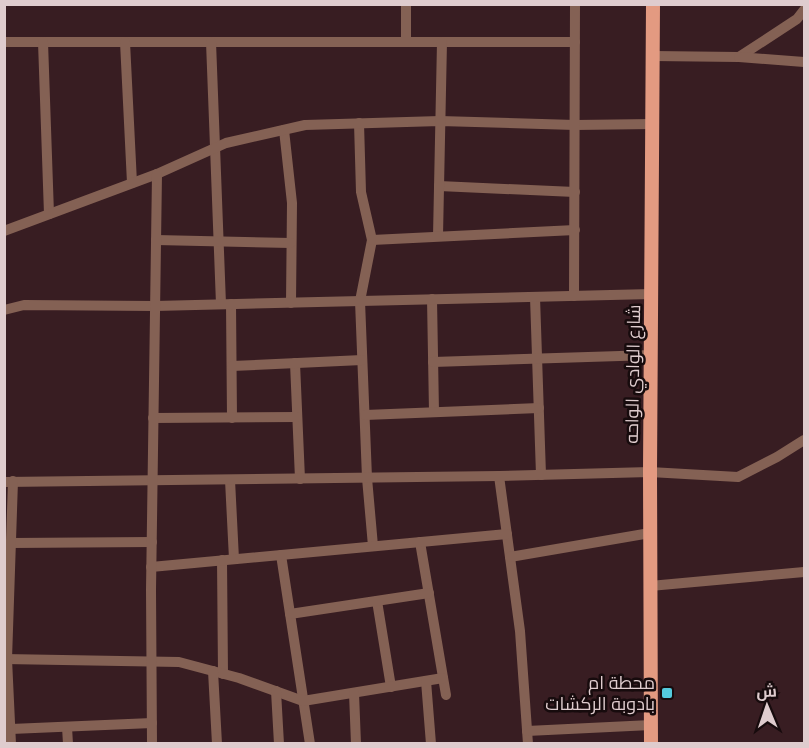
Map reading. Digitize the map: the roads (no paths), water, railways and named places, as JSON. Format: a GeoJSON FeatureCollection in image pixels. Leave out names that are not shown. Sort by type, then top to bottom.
{"type":"FeatureCollection","features":[{"type":"Feature","properties":{"kind":"main road","name":"شارع الوادي الواحه"},"geometry":{"type":"LineString","coordinates":[[651,744],[653,4]]}},
{"type":"Feature","properties":{"kind":"street"},"geometry":{"type":"LineString","coordinates":[[406,4],[406,42]]}},
{"type":"Feature","properties":{"kind":"street"},"geometry":{"type":"LineString","coordinates":[[574,296],[575,4]]}},
{"type":"Feature","properties":{"kind":"street"},"geometry":{"type":"LineString","coordinates":[[740,57],[797,19],[804,10]]}},
{"type":"Feature","properties":{"kind":"street"},"geometry":{"type":"LineString","coordinates":[[4,42],[575,42]]}},
{"type":"Feature","properties":{"kind":"street"},"geometry":{"type":"LineString","coordinates":[[43,42],[50,214]]}},
{"type":"Feature","properties":{"kind":"street"},"geometry":{"type":"LineString","coordinates":[[125,42],[132,183]]}},
{"type":"Feature","properties":{"kind":"street"},"geometry":{"type":"LineString","coordinates":[[212,42],[218,241],[232,366],[232,418]]}},
{"type":"Feature","properties":{"kind":"street"},"geometry":{"type":"LineString","coordinates":[[438,236],[442,42]]}},
{"type":"Feature","properties":{"kind":"street"},"geometry":{"type":"LineString","coordinates":[[653,56],[740,57],[804,62]]}},
{"type":"Feature","properties":{"kind":"street"},"geometry":{"type":"LineString","coordinates":[[4,231],[157,174],[226,143],[305,125],[440,121],[575,125],[652,124]]}},
{"type":"Feature","properties":{"kind":"street"},"geometry":{"type":"LineString","coordinates":[[359,123],[362,192],[372,240],[360,301],[367,478],[374,546]]}},
{"type":"Feature","properties":{"kind":"street"},"geometry":{"type":"LineString","coordinates":[[284,130],[292,203],[291,303]]}},
{"type":"Feature","properties":{"kind":"street"},"geometry":{"type":"LineString","coordinates":[[152,744],[151,567],[157,174]]}},
{"type":"Feature","properties":{"kind":"street"},"geometry":{"type":"LineString","coordinates":[[439,186],[574,192]]}},
{"type":"Feature","properties":{"kind":"street"},"geometry":{"type":"LineString","coordinates":[[372,240],[574,230]]}},
{"type":"Feature","properties":{"kind":"street"},"geometry":{"type":"LineString","coordinates":[[156,240],[291,243]]}},
{"type":"Feature","properties":{"kind":"street"},"geometry":{"type":"LineString","coordinates":[[4,310],[24,305],[155,306],[652,294]]}},
{"type":"Feature","properties":{"kind":"street"},"geometry":{"type":"LineString","coordinates":[[535,297],[541,475]]}},
{"type":"Feature","properties":{"kind":"street"},"geometry":{"type":"LineString","coordinates":[[432,299],[434,412]]}},
{"type":"Feature","properties":{"kind":"street"},"geometry":{"type":"LineString","coordinates":[[433,362],[652,355]]}},
{"type":"Feature","properties":{"kind":"street"},"geometry":{"type":"LineString","coordinates":[[232,366],[362,360]]}},
{"type":"Feature","properties":{"kind":"street"},"geometry":{"type":"LineString","coordinates":[[295,363],[300,478]]}},
{"type":"Feature","properties":{"kind":"street"},"geometry":{"type":"LineString","coordinates":[[365,415],[538,408]]}},
{"type":"Feature","properties":{"kind":"street"},"geometry":{"type":"LineString","coordinates":[[153,418],[297,417]]}},
{"type":"Feature","properties":{"kind":"street"},"geometry":{"type":"LineString","coordinates":[[11,744],[6,659],[7,570],[11,543],[9,482],[650,472],[738,477],[804,440]]}},
{"type":"Feature","properties":{"kind":"street"},"geometry":{"type":"LineString","coordinates":[[499,476],[520,631],[528,744]]}},
{"type":"Feature","properties":{"kind":"street"},"geometry":{"type":"LineString","coordinates":[[230,480],[234,559]]}},
{"type":"Feature","properties":{"kind":"street"},"geometry":{"type":"LineString","coordinates":[[510,557],[650,533]]}},
{"type":"Feature","properties":{"kind":"street"},"geometry":{"type":"LineString","coordinates":[[151,567],[507,534]]}},
{"type":"Feature","properties":{"kind":"street"},"geometry":{"type":"LineString","coordinates":[[11,543],[152,542]]}},
{"type":"Feature","properties":{"kind":"street"},"geometry":{"type":"LineString","coordinates":[[420,542],[446,695]]}},
{"type":"Feature","properties":{"kind":"street"},"geometry":{"type":"LineString","coordinates":[[281,555],[310,744]]}},
{"type":"Feature","properties":{"kind":"street"},"geometry":{"type":"LineString","coordinates":[[217,744],[222,560]]}},
{"type":"Feature","properties":{"kind":"street"},"geometry":{"type":"LineString","coordinates":[[650,586],[804,573]]}},
{"type":"Feature","properties":{"kind":"street"},"geometry":{"type":"LineString","coordinates":[[290,614],[429,593]]}},
{"type":"Feature","properties":{"kind":"street"},"geometry":{"type":"LineString","coordinates":[[377,601],[391,687]]}},
{"type":"Feature","properties":{"kind":"street"},"geometry":{"type":"LineString","coordinates":[[6,659],[179,662],[218,672],[303,701],[443,678]]}},
{"type":"Feature","properties":{"kind":"street"},"geometry":{"type":"LineString","coordinates":[[426,681],[431,744]]}},
{"type":"Feature","properties":{"kind":"street"},"geometry":{"type":"LineString","coordinates":[[276,691],[279,744]]}},
{"type":"Feature","properties":{"kind":"street"},"geometry":{"type":"LineString","coordinates":[[354,693],[356,744]]}},
{"type":"Feature","properties":{"kind":"street"},"geometry":{"type":"LineString","coordinates":[[10,729],[152,723]]}},
{"type":"Feature","properties":{"kind":"street"},"geometry":{"type":"LineString","coordinates":[[527,731],[651,725]]}},
{"type":"Feature","properties":{"kind":"street"},"geometry":{"type":"LineString","coordinates":[[67,727],[68,744]]}},
{"type":"Feature","properties":{"kind":"place","name":"محطة ام بادوبة الركشات"},"geometry":{"type":"Point","coordinates":[667,693]}}]}
